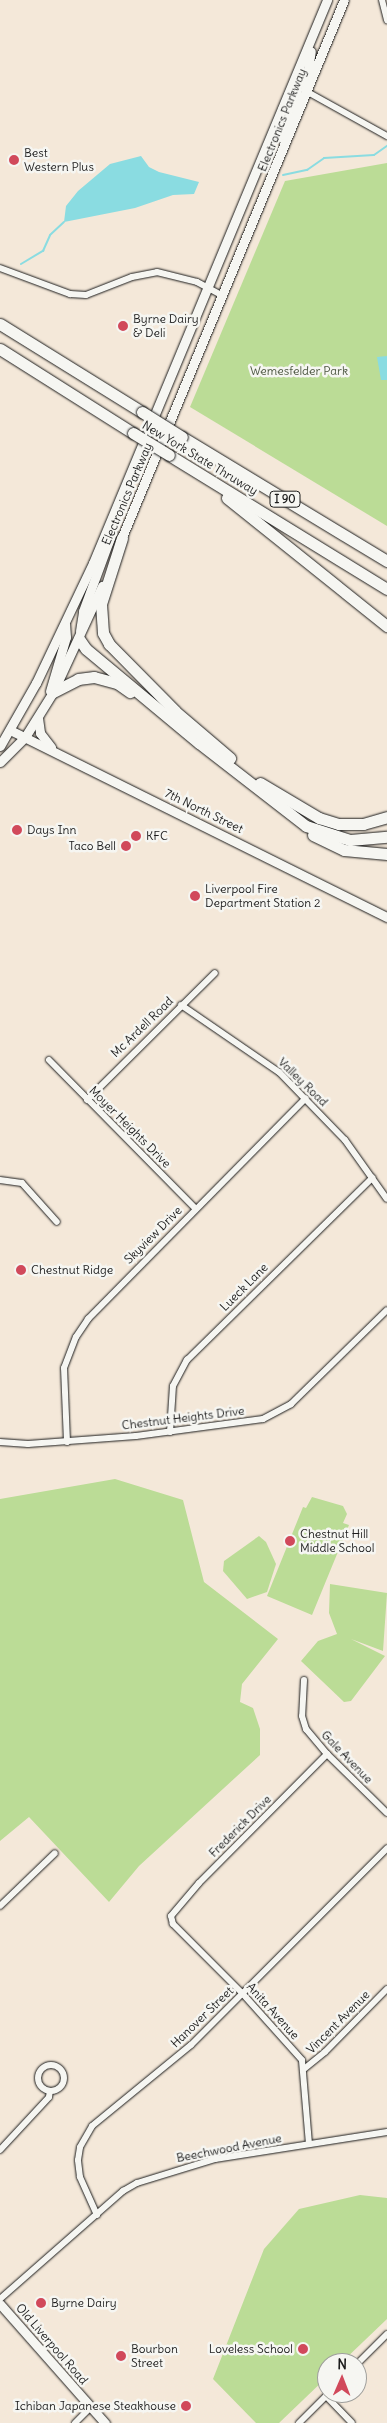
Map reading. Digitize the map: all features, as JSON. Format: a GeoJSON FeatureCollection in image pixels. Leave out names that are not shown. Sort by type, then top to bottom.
{"type":"FeatureCollection","features":[{"type":"Feature","properties":{"kind":"highway","name":"New York State Thruway"},"geometry":{"type":"LineString","coordinates":[[0,324],[387,561]]}},
{"type":"Feature","properties":{"kind":"highway","name":"New York State Thruway"},"geometry":{"type":"LineString","coordinates":[[0,349],[133,433],[387,588]]}},
{"type":"Feature","properties":{"kind":"highway"},"geometry":{"type":"LineString","coordinates":[[193,470],[387,626]]}},
{"type":"Feature","properties":{"kind":"highway"},"geometry":{"type":"LineString","coordinates":[[122,538],[101,604],[103,633],[109,644],[174,716],[321,841],[344,850],[387,854]]}},
{"type":"Feature","properties":{"kind":"highway"},"geometry":{"type":"LineString","coordinates":[[79,639],[86,649],[306,819],[321,827],[356,835],[387,831]]}},
{"type":"Feature","properties":{"kind":"highway"},"geometry":{"type":"LineString","coordinates":[[53,692],[78,679],[106,679],[174,716]]}},
{"type":"Feature","properties":{"kind":"highway"},"geometry":{"type":"LineString","coordinates":[[259,782],[319,818],[338,824],[363,824],[387,818]]}},
{"type":"Feature","properties":{"kind":"highway"},"geometry":{"type":"LineString","coordinates":[[289,814],[306,826],[336,838],[370,840],[387,837]]}},
{"type":"Feature","properties":{"kind":"main road","name":"Electronics Parkway"},"geometry":{"type":"LineString","coordinates":[[0,762],[25,737],[38,718],[79,639],[277,168],[297,93],[296,79],[327,0]]}},
{"type":"Feature","properties":{"kind":"main road","name":"Electronics Parkway"},"geometry":{"type":"LineString","coordinates":[[0,746],[65,624],[122,495],[209,288],[297,93],[344,0]]}},
{"type":"Feature","properties":{"kind":"main road"},"geometry":{"type":"LineString","coordinates":[[297,93],[312,39]]}},
{"type":"Feature","properties":{"kind":"main road"},"geometry":{"type":"LineString","coordinates":[[79,639],[83,611],[108,544],[122,495]]}},
{"type":"Feature","properties":{"kind":"main road"},"geometry":{"type":"LineString","coordinates":[[65,624],[79,639]]}},
{"type":"Feature","properties":{"kind":"main road"},"geometry":{"type":"LineString","coordinates":[[44,707],[66,637],[65,624]]}},
{"type":"Feature","properties":{"kind":"main road"},"geometry":{"type":"LineString","coordinates":[[38,718],[44,741],[56,752]]}},
{"type":"Feature","properties":{"kind":"main road","name":"7th North Street"},"geometry":{"type":"LineString","coordinates":[[10,730],[387,917]]}},
{"type":"Feature","properties":{"kind":"main road","name":"Old Liverpool Road"},"geometry":{"type":"LineString","coordinates":[[0,2304],[105,2423]]}},
{"type":"Feature","properties":{"kind":"street"},"geometry":{"type":"LineString","coordinates":[[382,0],[387,20]]}},
{"type":"Feature","properties":{"kind":"street"},"geometry":{"type":"LineString","coordinates":[[297,93],[387,136]]}},
{"type":"Feature","properties":{"kind":"street"},"geometry":{"type":"LineString","coordinates":[[0,268],[70,294],[86,295],[132,277],[157,272],[172,274],[209,288],[223,296]]}},
{"type":"Feature","properties":{"kind":"street","name":"Mc Ardell Road"},"geometry":{"type":"LineString","coordinates":[[87,1100],[215,973]]}},
{"type":"Feature","properties":{"kind":"street","name":"Valley Road"},"geometry":{"type":"LineString","coordinates":[[181,1005],[258,1056],[306,1098],[345,1140],[387,1200]]}},
{"type":"Feature","properties":{"kind":"street","name":"Moyer Heights Drive"},"geometry":{"type":"LineString","coordinates":[[49,1060],[196,1209]]}},
{"type":"Feature","properties":{"kind":"street","name":"Skyview Drive"},"geometry":{"type":"LineString","coordinates":[[67,1442],[62,1385],[64,1368],[76,1337],[105,1299],[306,1098]]}},
{"type":"Feature","properties":{"kind":"street","name":"Lueck Lane"},"geometry":{"type":"LineString","coordinates":[[170,1432],[173,1386],[188,1360],[372,1178]]}},
{"type":"Feature","properties":{"kind":"street"},"geometry":{"type":"LineString","coordinates":[[0,1180],[22,1183],[57,1222]]}},
{"type":"Feature","properties":{"kind":"street","name":"Chestnut Heights Drive"},"geometry":{"type":"LineString","coordinates":[[0,1442],[67,1442],[170,1432],[239,1424],[277,1412],[323,1376],[387,1310]]}},
{"type":"Feature","properties":{"kind":"street","name":"Gale Avenue"},"geometry":{"type":"LineString","coordinates":[[304,1680],[302,1716],[306,1729],[327,1754],[387,1813]]}},
{"type":"Feature","properties":{"kind":"street","name":"Frederick Drive"},"geometry":{"type":"LineString","coordinates":[[171,1916],[198,1883],[327,1754]]}},
{"type":"Feature","properties":{"kind":"street","name":"Hanover Street"},"geometry":{"type":"LineString","coordinates":[[96,2215],[80,2176],[78,2160],[87,2132],[191,2045],[387,1848]]}},
{"type":"Feature","properties":{"kind":"street"},"geometry":{"type":"LineString","coordinates":[[0,1906],[55,1852]]}},
{"type":"Feature","properties":{"kind":"street","name":"Anita Avenue"},"geometry":{"type":"LineString","coordinates":[[171,1916],[173,1924],[242,1993],[293,2049],[304,2068],[309,2144]]}},
{"type":"Feature","properties":{"kind":"street","name":"Vincent Avenue"},"geometry":{"type":"LineString","coordinates":[[304,2068],[325,2052],[387,1989]]}},
{"type":"Feature","properties":{"kind":"street"},"geometry":{"type":"LineString","coordinates":[[50,2065],[58,2067],[64,2078],[58,2089],[50,2091],[42,2087],[38,2080],[40,2071],[50,2065]]}},
{"type":"Feature","properties":{"kind":"street"},"geometry":{"type":"LineString","coordinates":[[0,2150],[49,2097],[50,2091]]}},
{"type":"Feature","properties":{"kind":"street","name":"Beechwood Avenue"},"geometry":{"type":"LineString","coordinates":[[0,2299],[123,2192],[158,2174],[215,2159],[387,2132]]}},
{"type":"Feature","properties":{"kind":"street"},"geometry":{"type":"LineString","coordinates":[[367,2354],[387,2334]]}},
{"type":"Feature","properties":{"kind":"street"},"geometry":{"type":"LineString","coordinates":[[299,2423],[319,2403]]}},
{"type":"Feature","properties":{"kind":"street"},"geometry":{"type":"LineString","coordinates":[[334,2403],[352,2423]]}},
{"type":"Feature","properties":{"kind":"street"},"geometry":{"type":"LineString","coordinates":[[75,2423],[91,2408]]}},
{"type":"Feature","properties":{"kind":"green space","name":"Wemesfelder Park"},"geometry":{"type":"Polygon","coordinates":[[[387,163],[387,526],[190,407],[285,181],[387,163]]]}},
{"type":"Feature","properties":{"kind":"green space"},"geometry":{"type":"Polygon","coordinates":[[[115,1479],[183,1500],[204,1582],[278,1639],[242,1684],[240,1702],[253,1708],[260,1729],[260,1755],[139,1866],[109,1902],[29,1817],[0,1841],[0,1499],[115,1479]]]}},
{"type":"Feature","properties":{"kind":"green space"},"geometry":{"type":"Polygon","coordinates":[[[312,1497],[343,1506],[347,1514],[343,1523],[349,1525],[312,1615],[267,1596],[303,1507],[306,1508],[312,1497]]]}},
{"type":"Feature","properties":{"kind":"green space"},"geometry":{"type":"Polygon","coordinates":[[[259,1536],[266,1542],[276,1564],[267,1592],[247,1599],[223,1571],[224,1561],[259,1536]]]}},
{"type":"Feature","properties":{"kind":"green space"},"geometry":{"type":"Polygon","coordinates":[[[330,1584],[387,1593],[383,1651],[351,1639],[385,1656],[351,1701],[344,1702],[301,1661],[318,1641],[337,1634],[329,1613],[330,1584]]]}},
{"type":"Feature","properties":{"kind":"green space"},"geometry":{"type":"Polygon","coordinates":[[[360,2195],[387,2198],[387,2319],[351,2353],[317,2353],[317,2387],[279,2423],[256,2423],[213,2379],[264,2249],[299,2209],[360,2195]]]}},
{"type":"Feature","properties":{"kind":"water"},"geometry":{"type":"Polygon","coordinates":[[[141,156],[149,167],[159,172],[199,182],[194,194],[173,195],[135,208],[64,222],[66,206],[78,191],[110,164],[141,156]]]}},
{"type":"Feature","properties":{"kind":"water"},"geometry":{"type":"Polygon","coordinates":[[[387,356],[387,380],[381,380],[377,357],[387,356]]]}},
{"type":"Feature","properties":{"kind":"waterway"},"geometry":{"type":"LineString","coordinates":[[283,175],[307,170],[324,158],[374,155],[387,146]]}},
{"type":"Feature","properties":{"kind":"waterway"},"geometry":{"type":"LineString","coordinates":[[21,264],[43,251],[50,235],[64,222]]}},
{"type":"Feature","properties":{"kind":"place","name":"Best Western Plus"},"geometry":{"type":"Point","coordinates":[14,160]}},
{"type":"Feature","properties":{"kind":"place","name":"Byrne Dairy & Deli"},"geometry":{"type":"Point","coordinates":[123,326]}},
{"type":"Feature","properties":{"kind":"place","name":"Days Inn"},"geometry":{"type":"Point","coordinates":[17,830]}},
{"type":"Feature","properties":{"kind":"place","name":"KFC"},"geometry":{"type":"Point","coordinates":[136,836]}},
{"type":"Feature","properties":{"kind":"place","name":"Taco Bell"},"geometry":{"type":"Point","coordinates":[126,846]}},
{"type":"Feature","properties":{"kind":"place","name":"Liverpool Fire Department Station 2"},"geometry":{"type":"Point","coordinates":[195,896]}},
{"type":"Feature","properties":{"kind":"place","name":"Chestnut Ridge"},"geometry":{"type":"Point","coordinates":[21,1270]}},
{"type":"Feature","properties":{"kind":"place","name":"Chestnut Hill Middle School"},"geometry":{"type":"Point","coordinates":[290,1541]}},
{"type":"Feature","properties":{"kind":"place","name":"Byrne Dairy"},"geometry":{"type":"Point","coordinates":[41,2303]}},
{"type":"Feature","properties":{"kind":"place","name":"Loveless School"},"geometry":{"type":"Point","coordinates":[303,2349]}},
{"type":"Feature","properties":{"kind":"place","name":"Bourbon Street"},"geometry":{"type":"Point","coordinates":[121,2356]}},
{"type":"Feature","properties":{"kind":"place","name":"Ichiban Japanese Steakhouse"},"geometry":{"type":"Point","coordinates":[186,2406]}}]}
